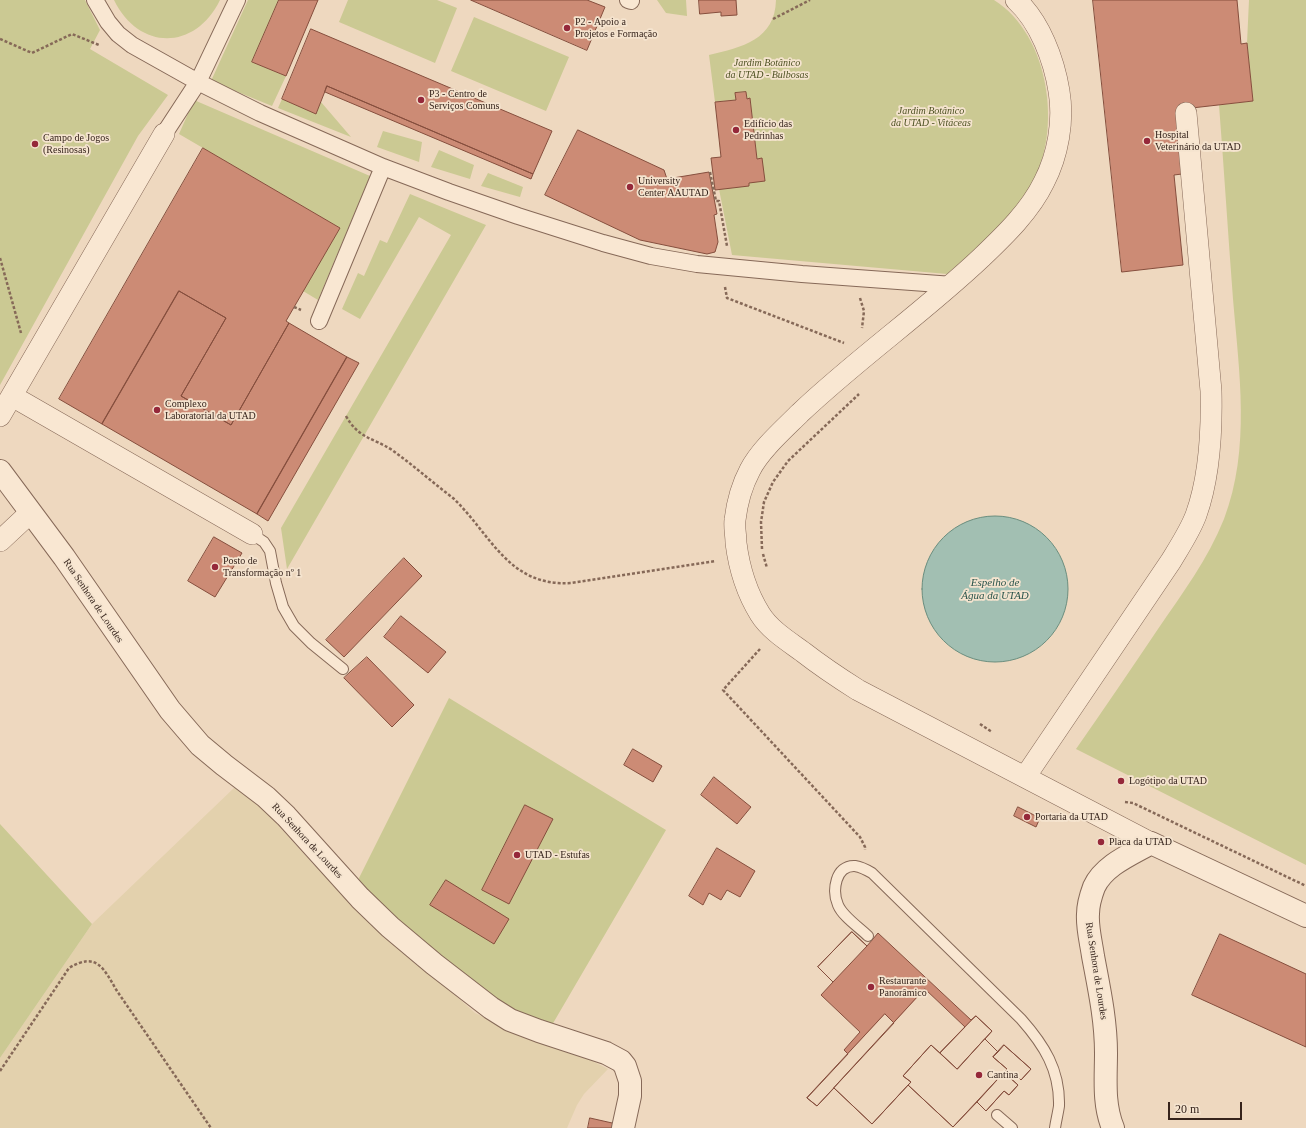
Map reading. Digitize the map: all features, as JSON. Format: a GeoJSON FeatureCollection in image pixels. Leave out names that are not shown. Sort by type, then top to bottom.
{"type":"FeatureCollection","features":[{"type":"Feature","properties":{"kind":"street"},"geometry":{"type":"LineString","coordinates":[[95,0],[108,22],[118,34],[132,45],[198,82],[260,114],[384,167],[512,214],[603,243],[652,256],[731,268],[953,285]]}},
{"type":"Feature","properties":{"kind":"street"},"geometry":{"type":"LineString","coordinates":[[0,416],[164,134],[198,82],[237,0]]}},
{"type":"Feature","properties":{"kind":"street"},"geometry":{"type":"LineString","coordinates":[[628,0],[631,0]]}},
{"type":"Feature","properties":{"kind":"street"},"geometry":{"type":"LineString","coordinates":[[1016,0],[1030,15],[1039,32],[1053,66],[1060,96],[1057,148],[1052,166],[1034,200],[1008,232],[953,285],[821,394],[772,440],[751,468],[740,494],[734,522],[738,556],[749,592],[761,615],[781,636],[830,673],[858,690],[1151,843],[1306,916]]}},
{"type":"Feature","properties":{"kind":"street"},"geometry":{"type":"LineString","coordinates":[[1032,0],[1039,32]]}},
{"type":"Feature","properties":{"kind":"street"},"geometry":{"type":"LineString","coordinates":[[1025,777],[1165,572],[1185,538],[1195,516],[1202,494],[1207,472],[1211,436],[1211,390],[1186,113]]}},
{"type":"Feature","properties":{"kind":"street"},"geometry":{"type":"LineString","coordinates":[[319,321],[384,167]]}},
{"type":"Feature","properties":{"kind":"street"},"geometry":{"type":"LineString","coordinates":[[12,396],[252,534]]}},
{"type":"Feature","properties":{"kind":"street","name":"Rua Senhora de Lourdes"},"geometry":{"type":"LineString","coordinates":[[0,471],[64,557],[170,710],[200,745],[266,797],[286,816],[360,898],[390,927],[472,994],[510,1020],[606,1053],[621,1061],[628,1073],[630,1085],[630,1096],[623,1128]]}},
{"type":"Feature","properties":{"kind":"street"},"geometry":{"type":"LineString","coordinates":[[0,541],[30,512]]}},
{"type":"Feature","properties":{"kind":"street","name":"Rua Senhora de Lourdes"},"geometry":{"type":"LineString","coordinates":[[1113,1128],[1107,1108],[1104,1015],[1089,929],[1088,914],[1094,886],[1102,874],[1112,866],[1151,843]]}},
{"type":"Feature","properties":{"kind":"lane"},"geometry":{"type":"LineString","coordinates":[[252,534],[264,542],[270,551],[276,583],[283,607],[294,626],[311,644],[343,669]]}},
{"type":"Feature","properties":{"kind":"lane"},"geometry":{"type":"LineString","coordinates":[[868,936],[846,916],[838,906],[835,893],[839,874],[847,868],[854,866],[863,868],[872,873],[1021,1019],[1038,1039],[1051,1062],[1057,1083],[1059,1106],[1055,1128]]}},
{"type":"Feature","properties":{"kind":"lane"},"geometry":{"type":"LineString","coordinates":[[997,1115],[1012,1128]]}},
{"type":"Feature","properties":{"kind":"path"},"geometry":{"type":"LineString","coordinates":[[773,19],[810,0]]}},
{"type":"Feature","properties":{"kind":"path"},"geometry":{"type":"LineString","coordinates":[[0,39],[32,53],[72,34],[102,46]]}},
{"type":"Feature","properties":{"kind":"path"},"geometry":{"type":"LineString","coordinates":[[710,172],[716,201],[719,201],[728,250]]}},
{"type":"Feature","properties":{"kind":"path"},"geometry":{"type":"LineString","coordinates":[[0,258],[22,338],[39,349]]}},
{"type":"Feature","properties":{"kind":"path"},"geometry":{"type":"LineString","coordinates":[[724,285],[727,298],[847,344]]}},
{"type":"Feature","properties":{"kind":"path"},"geometry":{"type":"LineString","coordinates":[[769,574],[762,549],[761,522],[764,502],[772,482],[788,461],[862,392]]}},
{"type":"Feature","properties":{"kind":"path"},"geometry":{"type":"LineString","coordinates":[[346,416],[352,426],[361,434],[392,450],[456,501],[493,546],[508,561],[529,575],[544,581],[555,583],[571,582],[724,560]]}},
{"type":"Feature","properties":{"kind":"path"},"geometry":{"type":"LineString","coordinates":[[762,647],[723,690],[860,837],[865,847],[866,856],[863,868]]}},
{"type":"Feature","properties":{"kind":"path"},"geometry":{"type":"LineString","coordinates":[[1133,803],[1306,886]]}},
{"type":"Feature","properties":{"kind":"path"},"geometry":{"type":"LineString","coordinates":[[0,1071],[69,968],[80,961],[93,961],[104,969],[117,991],[211,1128]]}},
{"type":"Feature","properties":{"kind":"shaded area"},"geometry":{"type":"Polygon","coordinates":[[[235,787],[266,812],[313,864],[389,936],[475,1013],[536,1042],[579,1054],[608,1069],[584,1094],[577,1105],[567,1128],[0,1128],[0,1058],[92,924],[235,787]]]}},
{"type":"Feature","properties":{"kind":"green space"},"geometry":{"type":"Polygon","coordinates":[[[0,0],[85,0],[100,30],[90,49],[168,95],[138,136],[0,385],[0,0]]]}},
{"type":"Feature","properties":{"kind":"green space"},"geometry":{"type":"Polygon","coordinates":[[[114,0],[220,0],[209,17],[196,29],[182,36],[167,38],[152,36],[138,29],[125,17],[114,0]]]}},
{"type":"Feature","properties":{"kind":"green space"},"geometry":{"type":"Polygon","coordinates":[[[248,0],[279,0],[252,62],[286,76],[272,106],[211,81],[248,0]]]}},
{"type":"Feature","properties":{"kind":"green space"},"geometry":{"type":"Polygon","coordinates":[[[348,0],[437,0],[457,8],[435,63],[339,22],[348,0]]]}},
{"type":"Feature","properties":{"kind":"green space"},"geometry":{"type":"Polygon","coordinates":[[[657,0],[686,0],[687,16],[666,13],[657,0]]]}},
{"type":"Feature","properties":{"kind":"green space","name":"Jardim Botânico da UTAD - Vitáceas"},"geometry":{"type":"Polygon","coordinates":[[[776,0],[994,0],[1013,16],[1028,36],[1039,60],[1046,86],[1048,112],[1047,139],[1041,164],[1031,186],[1013,211],[970,254],[947,274],[732,255],[719,189],[749,183],[762,158],[757,159],[750,98],[747,99],[746,92],[736,93],[736,100],[715,102],[709,55],[744,45],[763,33],[770,24],[774,14],[776,0]]]}},
{"type":"Feature","properties":{"kind":"green space"},"geometry":{"type":"Polygon","coordinates":[[[1249,0],[1306,0],[1306,865],[1076,749],[1202,562],[1218,534],[1232,492],[1238,465],[1241,410],[1219,105],[1253,101],[1247,43],[1249,0]]]}},
{"type":"Feature","properties":{"kind":"green space"},"geometry":{"type":"Polygon","coordinates":[[[474,17],[569,57],[546,111],[451,71],[474,17]]]}},
{"type":"Feature","properties":{"kind":"green space"},"geometry":{"type":"Polygon","coordinates":[[[282,99],[316,114],[321,102],[351,137],[278,108],[282,99]]]}},
{"type":"Feature","properties":{"kind":"green space"},"geometry":{"type":"Polygon","coordinates":[[[194,100],[370,176],[318,300],[303,291],[340,228],[179,134],[194,100]]]}},
{"type":"Feature","properties":{"kind":"green space"},"geometry":{"type":"Polygon","coordinates":[[[383,131],[422,142],[419,162],[377,147],[383,131]]]}},
{"type":"Feature","properties":{"kind":"green space"},"geometry":{"type":"Polygon","coordinates":[[[439,150],[474,165],[470,179],[431,167],[439,150]]]}},
{"type":"Feature","properties":{"kind":"green space"},"geometry":{"type":"Polygon","coordinates":[[[488,173],[523,187],[520,197],[481,186],[488,173]]]}},
{"type":"Feature","properties":{"kind":"green space"},"geometry":{"type":"Polygon","coordinates":[[[410,194],[486,225],[287,569],[281,528],[451,235],[419,217],[360,319],[342,309],[358,273],[364,276],[380,240],[387,243],[410,194]]]}},
{"type":"Feature","properties":{"kind":"green space"},"geometry":{"type":"Polygon","coordinates":[[[449,698],[666,830],[552,1025],[511,1009],[467,980],[361,888],[359,878],[449,698]]]}},
{"type":"Feature","properties":{"kind":"green space"},"geometry":{"type":"Polygon","coordinates":[[[0,824],[92,924],[0,1058],[0,824]]]}},
{"type":"Feature","properties":{"kind":"water","name":"Espelho de Água da UTAD"},"geometry":{"type":"Polygon","coordinates":[[[988,516],[1002,516],[1030,524],[1042,532],[1052,542],[1063,561],[1067,575],[1067,603],[1060,624],[1052,636],[1042,646],[1023,657],[1002,662],[988,662],[960,654],[948,646],[938,636],[927,617],[922,596],[922,582],[930,554],[938,542],[948,532],[967,521],[988,516]]]}},
{"type":"Feature","properties":{"kind":"building"},"geometry":{"type":"Polygon","coordinates":[[[279,0],[318,0],[286,76],[252,62],[279,0]]]}},
{"type":"Feature","properties":{"kind":"building","name":"P2 - Apoio a Projetos e Formação"},"geometry":{"type":"Polygon","coordinates":[[[471,0],[587,0],[605,7],[587,50],[471,0]]]}},
{"type":"Feature","properties":{"kind":"building"},"geometry":{"type":"Polygon","coordinates":[[[699,0],[736,0],[737,15],[721,16],[721,12],[700,14],[699,0]]]}},
{"type":"Feature","properties":{"kind":"building","name":"Hospital Veterinário da UTAD"},"geometry":{"type":"Polygon","coordinates":[[[1093,0],[1237,0],[1241,44],[1247,43],[1253,101],[1183,109],[1190,173],[1174,175],[1183,265],[1122,272],[1093,0]]]}},
{"type":"Feature","properties":{"kind":"building","name":"P3 - Centro de Serviços Comuns"},"geometry":{"type":"Polygon","coordinates":[[[311,29],[552,131],[533,174],[327,86],[316,114],[282,99],[311,29]]]}},
{"type":"Feature","properties":{"kind":"building"},"geometry":{"type":"Polygon","coordinates":[[[327,86],[533,174],[531,179],[325,92],[327,86]]]}},
{"type":"Feature","properties":{"kind":"building","name":"Edifício das Pedrinhas"},"geometry":{"type":"Polygon","coordinates":[[[746,92],[747,99],[750,98],[757,159],[762,158],[765,181],[749,183],[749,186],[715,190],[711,158],[721,157],[715,102],[736,100],[735,93],[746,92]]]}},
{"type":"Feature","properties":{"kind":"building","name":"University Center AAUTAD"},"geometry":{"type":"Polygon","coordinates":[[[578,130],[664,170],[667,179],[709,172],[717,214],[714,215],[718,242],[715,252],[707,254],[640,240],[545,195],[578,130]]]}},
{"type":"Feature","properties":{"kind":"building"},"geometry":{"type":"Polygon","coordinates":[[[203,148],[340,228],[286,321],[289,323],[231,425],[181,396],[226,318],[179,291],[102,424],[59,399],[203,148]]]}},
{"type":"Feature","properties":{"kind":"building","name":"Complexo Laboratorial da UTAD"},"geometry":{"type":"Polygon","coordinates":[[[179,291],[226,318],[181,396],[231,425],[289,323],[347,357],[257,514],[102,424],[179,291]]]}},
{"type":"Feature","properties":{"kind":"building"},"geometry":{"type":"Polygon","coordinates":[[[347,357],[359,363],[268,521],[257,514],[347,357]]]}},
{"type":"Feature","properties":{"kind":"building","name":"Posto de Transformação nº 1"},"geometry":{"type":"Polygon","coordinates":[[[214,537],[242,553],[215,597],[188,581],[214,537]]]}},
{"type":"Feature","properties":{"kind":"building"},"geometry":{"type":"Polygon","coordinates":[[[404,558],[422,576],[344,657],[326,640],[404,558]]]}},
{"type":"Feature","properties":{"kind":"building"},"geometry":{"type":"Polygon","coordinates":[[[401,616],[446,652],[428,673],[384,637],[401,616]]]}},
{"type":"Feature","properties":{"kind":"building"},"geometry":{"type":"Polygon","coordinates":[[[367,657],[414,705],[392,727],[344,678],[367,657]]]}},
{"type":"Feature","properties":{"kind":"building"},"geometry":{"type":"Polygon","coordinates":[[[633,749],[662,766],[653,782],[624,765],[633,749]]]}},
{"type":"Feature","properties":{"kind":"building"},"geometry":{"type":"Polygon","coordinates":[[[714,777],[751,807],[737,824],[701,795],[714,777]]]}},
{"type":"Feature","properties":{"kind":"building","name":"UTAD - Estufas"},"geometry":{"type":"Polygon","coordinates":[[[525,805],[553,819],[509,904],[482,890],[525,805]]]}},
{"type":"Feature","properties":{"kind":"building","name":"Portaria da UTAD"},"geometry":{"type":"Polygon","coordinates":[[[1018,807],[1040,818],[1036,827],[1014,816],[1018,807]]]}},
{"type":"Feature","properties":{"kind":"building"},"geometry":{"type":"Polygon","coordinates":[[[717,848],[755,871],[740,897],[727,890],[721,900],[709,893],[703,905],[689,896],[717,848]]]}},
{"type":"Feature","properties":{"kind":"building"},"geometry":{"type":"Polygon","coordinates":[[[446,880],[509,919],[494,944],[430,905],[446,880]]]}},
{"type":"Feature","properties":{"kind":"building"},"geometry":{"type":"Polygon","coordinates":[[[852,932],[867,946],[878,933],[971,1020],[976,1016],[992,1031],[985,1039],[998,1052],[1004,1045],[1031,1069],[1021,1080],[1013,1072],[1008,1076],[1018,1085],[1009,1095],[1004,1091],[986,1111],[977,1102],[953,1127],[908,1085],[872,1124],[834,1088],[817,1106],[807,1098],[848,1054],[844,1050],[860,1032],[821,995],[833,982],[818,967],[852,932]]]}},
{"type":"Feature","properties":{"kind":"building"},"geometry":{"type":"Polygon","coordinates":[[[852,932],[867,946],[833,982],[818,967],[852,932]]]}},
{"type":"Feature","properties":{"kind":"building"},"geometry":{"type":"Polygon","coordinates":[[[1220,934],[1306,974],[1306,1047],[1192,995],[1220,934]]]}},
{"type":"Feature","properties":{"kind":"building"},"geometry":{"type":"Polygon","coordinates":[[[925,989],[965,1027],[940,1053],[931,1045],[903,1076],[911,1082],[872,1124],[834,1088],[925,989]]]}},
{"type":"Feature","properties":{"kind":"building"},"geometry":{"type":"Polygon","coordinates":[[[885,1014],[894,1023],[817,1106],[807,1098],[885,1014]]]}},
{"type":"Feature","properties":{"kind":"building"},"geometry":{"type":"Polygon","coordinates":[[[976,1016],[992,1031],[957,1069],[940,1053],[976,1016]]]}},
{"type":"Feature","properties":{"kind":"building"},"geometry":{"type":"Polygon","coordinates":[[[985,1039],[998,1052],[993,1057],[1007,1069],[953,1127],[908,1085],[911,1082],[903,1076],[931,1045],[957,1069],[985,1039]]]}},
{"type":"Feature","properties":{"kind":"building"},"geometry":{"type":"Polygon","coordinates":[[[1004,1045],[1031,1069],[1021,1080],[1013,1072],[1008,1076],[1018,1085],[1009,1095],[1004,1091],[986,1111],[977,1102],[1007,1069],[993,1057],[1004,1045]]]}},
{"type":"Feature","properties":{"kind":"building"},"geometry":{"type":"Polygon","coordinates":[[[590,1118],[621,1125],[620,1128],[588,1128],[590,1118]]]}},
{"type":"Feature","properties":{"kind":"place","name":"P2 - Apoio a Projetos e Formação"},"geometry":{"type":"Point","coordinates":[567,28]}},
{"type":"Feature","properties":{"kind":"place","name":"P3 - Centro de Serviços Comuns"},"geometry":{"type":"Point","coordinates":[421,100]}},
{"type":"Feature","properties":{"kind":"place","name":"Edifício das Pedrinhas"},"geometry":{"type":"Point","coordinates":[736,130]}},
{"type":"Feature","properties":{"kind":"place","name":"Hospital Veterinário da UTAD"},"geometry":{"type":"Point","coordinates":[1147,141]}},
{"type":"Feature","properties":{"kind":"place","name":"Campo de Jogos (Resinosas)"},"geometry":{"type":"Point","coordinates":[35,144]}},
{"type":"Feature","properties":{"kind":"place","name":"University Center AAUTAD"},"geometry":{"type":"Point","coordinates":[630,187]}},
{"type":"Feature","properties":{"kind":"place","name":"Complexo Laboratorial da UTAD"},"geometry":{"type":"Point","coordinates":[157,410]}},
{"type":"Feature","properties":{"kind":"place","name":"Posto de Transformação nº 1"},"geometry":{"type":"Point","coordinates":[215,567]}},
{"type":"Feature","properties":{"kind":"place","name":"Logótipo da UTAD"},"geometry":{"type":"Point","coordinates":[1121,781]}},
{"type":"Feature","properties":{"kind":"place","name":"Portaria da UTAD"},"geometry":{"type":"Point","coordinates":[1027,817]}},
{"type":"Feature","properties":{"kind":"place","name":"Placa da UTAD"},"geometry":{"type":"Point","coordinates":[1101,842]}},
{"type":"Feature","properties":{"kind":"place","name":"UTAD - Estufas"},"geometry":{"type":"Point","coordinates":[517,855]}},
{"type":"Feature","properties":{"kind":"place","name":"Restaurante Panorâmico"},"geometry":{"type":"Point","coordinates":[871,987]}},
{"type":"Feature","properties":{"kind":"place","name":"Cantina"},"geometry":{"type":"Point","coordinates":[979,1075]}},
{"type":"Feature","properties":{"kind":"park label","name":"Jardim Botânico da UTAD - Bulbosas"},"geometry":{"type":"Point","coordinates":[767,68]}}]}
